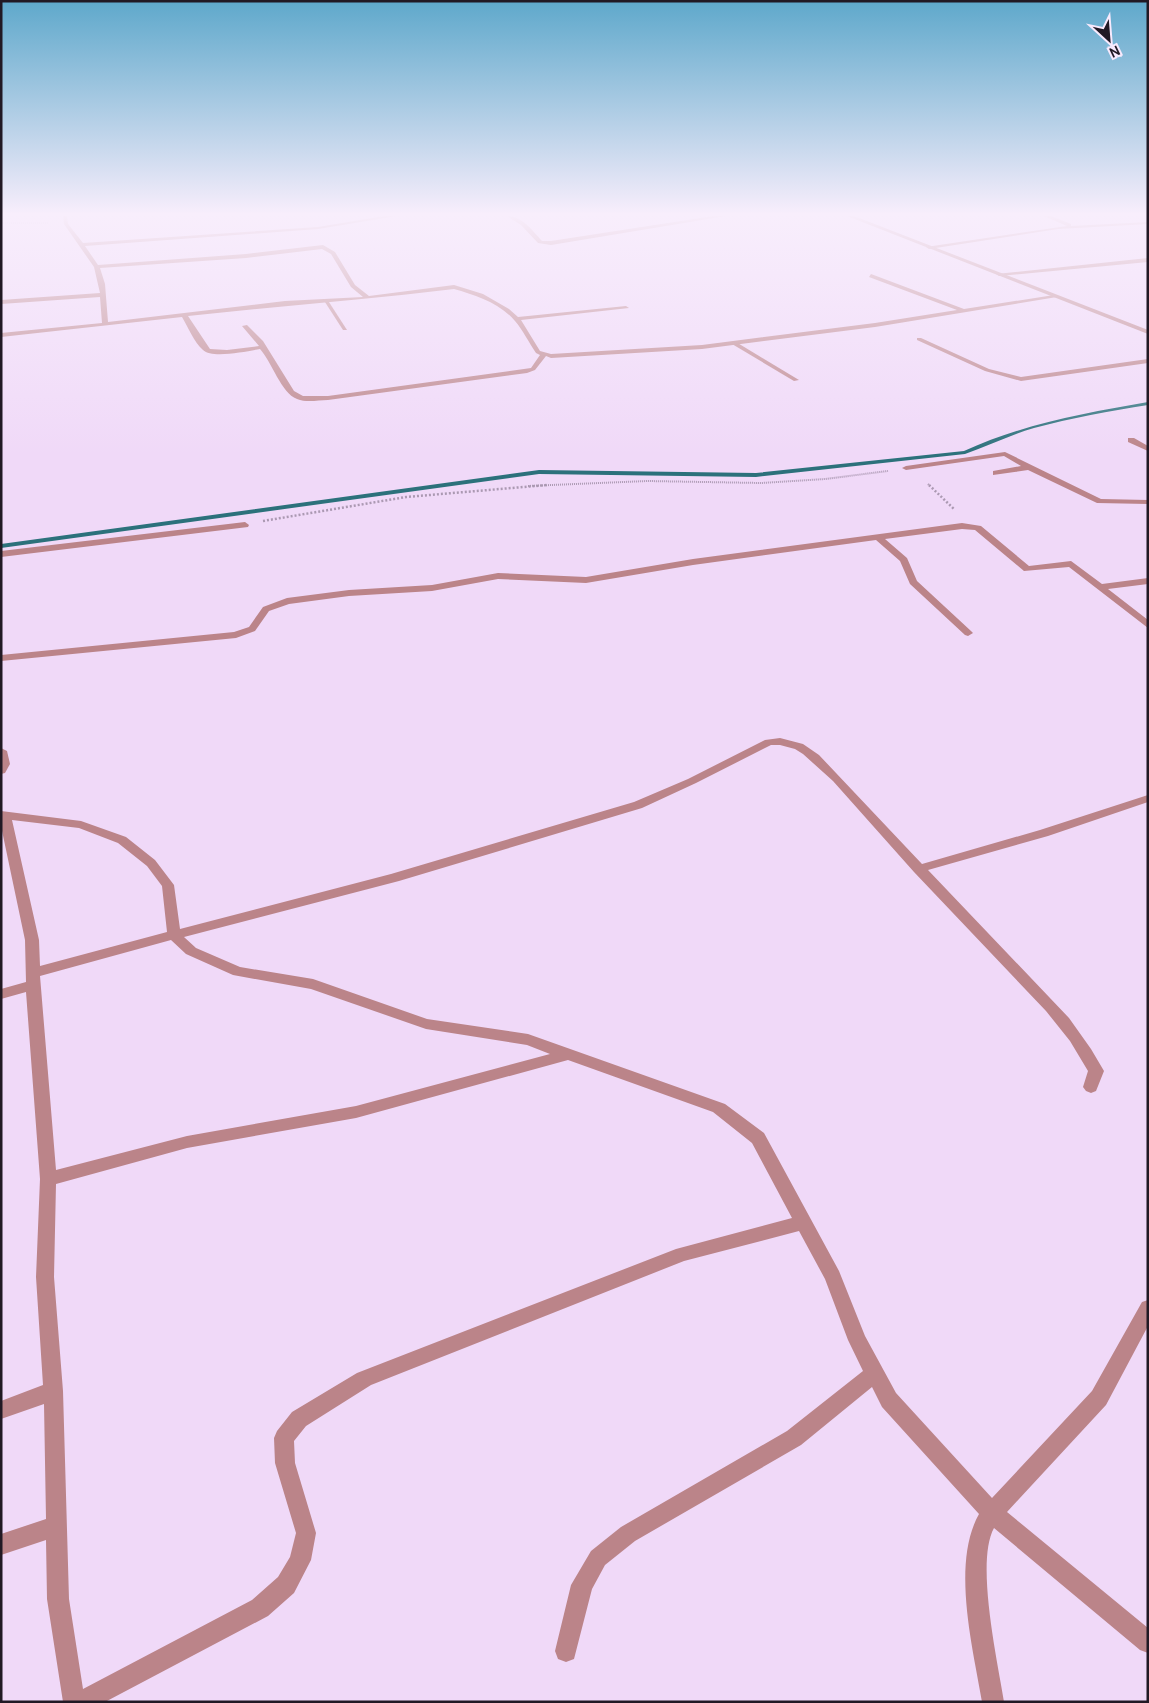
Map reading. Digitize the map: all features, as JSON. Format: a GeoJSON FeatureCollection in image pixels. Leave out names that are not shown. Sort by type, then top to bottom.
{"type":"FeatureCollection","features":[{"type":"Feature","properties":{"kind":"street"},"geometry":{"type":"LineString","coordinates":[[1,302],[95,295]]}},
{"type":"Feature","properties":{"kind":"street"},"geometry":{"type":"LineString","coordinates":[[102,295],[105,325]]}},
{"type":"Feature","properties":{"kind":"street"},"geometry":{"type":"LineString","coordinates":[[365,295],[368,298]]}},
{"type":"Feature","properties":{"kind":"street"},"geometry":{"type":"LineString","coordinates":[[1,335],[105,325],[183,314],[388,295]]}},
{"type":"Feature","properties":{"kind":"street"},"geometry":{"type":"LineString","coordinates":[[482,295],[517,319],[538,352],[560,356],[702,347],[965,311],[1054,296],[1148,332]]}},
{"type":"Feature","properties":{"kind":"street"},"geometry":{"type":"LineString","coordinates":[[923,295],[965,311]]}},
{"type":"Feature","properties":{"kind":"street"},"geometry":{"type":"LineString","coordinates":[[325,300],[345,329]]}},
{"type":"Feature","properties":{"kind":"street"},"geometry":{"type":"LineString","coordinates":[[517,319],[626,308]]}},
{"type":"Feature","properties":{"kind":"street"},"geometry":{"type":"LineString","coordinates":[[183,314],[204,348],[208,351],[227,352],[262,347]]}},
{"type":"Feature","properties":{"kind":"street"},"geometry":{"type":"LineString","coordinates":[[245,326],[261,342],[262,347],[273,358],[291,392],[303,398],[328,398],[527,371],[533,369],[544,354]]}},
{"type":"Feature","properties":{"kind":"street"},"geometry":{"type":"LineString","coordinates":[[919,338],[987,370],[1021,379],[1148,361]]}},
{"type":"Feature","properties":{"kind":"street"},"geometry":{"type":"LineString","coordinates":[[734,343],[796,380]]}},
{"type":"Feature","properties":{"kind":"street"},"geometry":{"type":"LineString","coordinates":[[1130,440],[1148,449]]}},
{"type":"Feature","properties":{"kind":"street"},"geometry":{"type":"LineString","coordinates":[[906,468],[1005,454],[1100,500],[1148,502]]}},
{"type":"Feature","properties":{"kind":"street"},"geometry":{"type":"LineString","coordinates":[[996,473],[1029,467]]}},
{"type":"Feature","properties":{"kind":"street"},"geometry":{"type":"LineString","coordinates":[[1,554],[245,525]]}},
{"type":"Feature","properties":{"kind":"street"},"geometry":{"type":"LineString","coordinates":[[1,658],[236,635],[252,629],[266,609],[287,601],[349,593],[432,588],[498,576],[586,580],[693,562],[962,526],[978,528],[1027,569],[1071,564],[1148,625]]}},
{"type":"Feature","properties":{"kind":"street"},"geometry":{"type":"LineString","coordinates":[[876,536],[904,560],[913,582],[968,633]]}},
{"type":"Feature","properties":{"kind":"street"},"geometry":{"type":"LineString","coordinates":[[1099,587],[1148,581]]}},
{"type":"Feature","properties":{"kind":"street"},"geometry":{"type":"LineString","coordinates":[[1,994],[33,979],[174,935],[284,904],[394,878],[638,805],[769,742],[782,740],[792,742],[806,750],[819,762],[1017,974],[1063,1019],[1084,1046],[1096,1071],[1091,1087]]}},
{"type":"Feature","properties":{"kind":"street"},"geometry":{"type":"LineString","coordinates":[[1,751],[4,764],[1,771]]}},
{"type":"Feature","properties":{"kind":"street"},"geometry":{"type":"LineString","coordinates":[[918,869],[1044,833],[1148,798]]}},
{"type":"Feature","properties":{"kind":"street"},"geometry":{"type":"LineString","coordinates":[[74,1702],[58,1599],[53,1391],[45,1276],[48,1179],[33,979],[32,940],[7,850],[3,815],[81,825],[122,840],[151,863],[168,885],[174,935],[191,951],[238,972],[314,984],[426,1024],[528,1040],[719,1108],[758,1138],[833,1278],[857,1340],[889,1400],[992,1513],[1148,1642]]}},
{"type":"Feature","properties":{"kind":"street"},"geometry":{"type":"LineString","coordinates":[[48,1179],[187,1142],[356,1112],[567,1054]]}},
{"type":"Feature","properties":{"kind":"street"},"geometry":{"type":"LineString","coordinates":[[81,1702],[260,1608],[286,1585],[300,1560],[306,1534],[285,1463],[284,1438],[299,1419],[364,1380],[673,1258],[804,1222]]}},
{"type":"Feature","properties":{"kind":"street"},"geometry":{"type":"LineString","coordinates":[[993,1702],[980,1617],[977,1554],[982,1531],[992,1513],[1099,1398],[1148,1308]]}},
{"type":"Feature","properties":{"kind":"street"},"geometry":{"type":"LineString","coordinates":[[566,1651],[582,1585],[598,1558],[628,1534],[794,1438],[874,1374]]}},
{"type":"Feature","properties":{"kind":"street"},"geometry":{"type":"LineString","coordinates":[[1,1410],[53,1391]]}},
{"type":"Feature","properties":{"kind":"street"},"geometry":{"type":"LineString","coordinates":[[1,1545],[56,1526]]}},
{"type":"Feature","properties":{"kind":"path"},"geometry":{"type":"LineString","coordinates":[[245,525],[318,510],[495,487],[646,482],[696,484],[753,483],[906,468],[918,471],[949,505],[978,528]]}},
{"type":"Feature","properties":{"kind":"waterway"},"geometry":{"type":"LineString","coordinates":[[1,546],[539,472],[756,475],[965,452],[987,442],[1032,427],[1148,403]]}}]}
